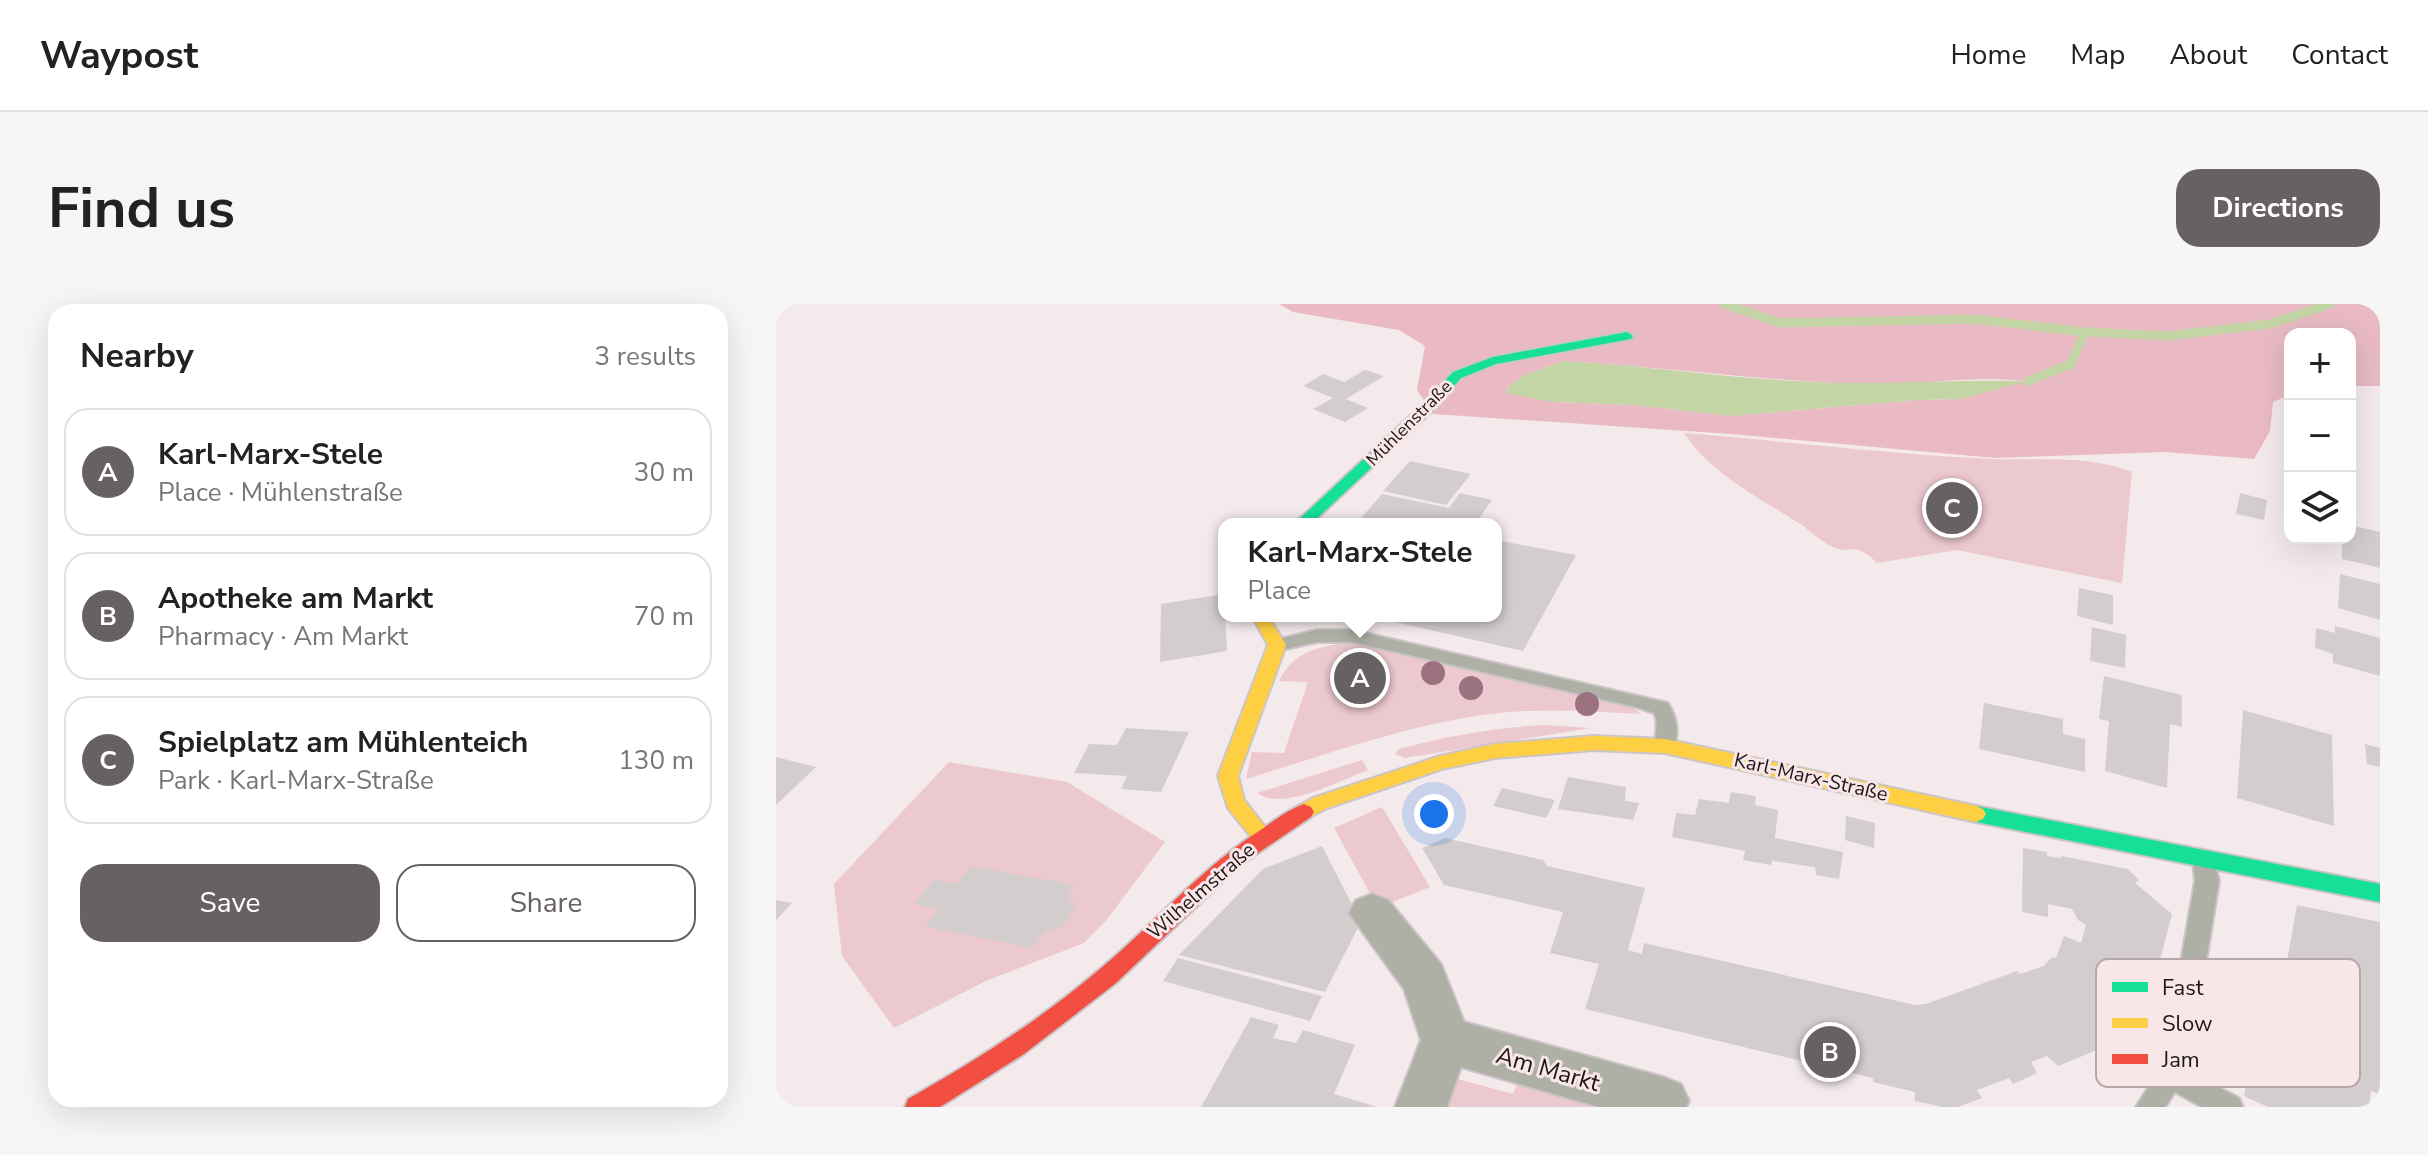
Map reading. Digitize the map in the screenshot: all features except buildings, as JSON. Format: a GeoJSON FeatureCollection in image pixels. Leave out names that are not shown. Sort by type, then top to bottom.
{"type":"FeatureCollection","features":[{"type":"Feature","properties":{"kind":"street","name":"Mühlenstraße"},"geometry":{"type":"LineString","coordinates":[[1308,518],[1429,406],[1457,375],[1493,361],[1627,336]]}},
{"type":"Feature","properties":{"kind":"street"},"geometry":{"type":"LineString","coordinates":[[1263,837],[1233,804],[1228,776],[1277,645],[1264,622]]}},
{"type":"Feature","properties":{"kind":"street","name":"Wilhelmstraße"},"geometry":{"type":"LineString","coordinates":[[917,1107],[963,1082],[1054,1019],[1110,974],[1212,877],[1263,837],[1320,803],[1440,763],[1495,751],[1551,745],[1665,746]]}},
{"type":"Feature","properties":{"kind":"street","name":"Karl-Marx-Straße"},"geometry":{"type":"LineString","coordinates":[[1665,746],[2001,820],[2380,893]]}},
{"type":"Feature","properties":{"kind":"street"},"geometry":{"type":"LineString","coordinates":[[1372,913],[1424,979],[1446,1040],[1421,1107]]}},
{"type":"Feature","properties":{"kind":"street","name":"Am Markt"},"geometry":{"type":"LineString","coordinates":[[1446,1040],[1662,1103]]}},
{"type":"Feature","properties":{"kind":"lane"},"geometry":{"type":"LineString","coordinates":[[1277,645],[1317,636],[1352,636],[1661,708],[1667,718],[1665,746]]}},
{"type":"Feature","properties":{"kind":"lane"},"geometry":{"type":"LineString","coordinates":[[2194,959],[2207,881],[2204,859]]}},
{"type":"Feature","properties":{"kind":"lane"},"geometry":{"type":"LineString","coordinates":[[2150,1107],[2163,1087]]}},
{"type":"Feature","properties":{"kind":"lane"},"geometry":{"type":"LineString","coordinates":[[2191,1087],[2229,1107]]}},
{"type":"Feature","properties":{"kind":"shaded area"},"geometry":{"type":"Polygon","coordinates":[[[1279,304],[2380,304],[2380,386],[2356,386],[2356,328],[2284,328],[2284,397],[2273,402],[2270,431],[2254,459],[2165,452],[1995,458],[1731,434],[1433,414],[1417,390],[1425,346],[1399,330],[1293,312],[1279,304]],[[1564,361],[1527,374],[1508,386],[1506,392],[1554,402],[1633,405],[1731,416],[1961,399],[2025,381],[1984,379],[1861,384],[1564,361]]]}},
{"type":"Feature","properties":{"kind":"shaded area"},"geometry":{"type":"Polygon","coordinates":[[[1564,361],[1825,382],[2028,381],[1961,399],[1731,416],[1633,405],[1554,402],[1506,393],[1508,386],[1527,374],[1564,361]]]}},
{"type":"Feature","properties":{"kind":"shaded area"},"geometry":{"type":"Polygon","coordinates":[[[1684,433],[1955,457],[2081,461],[2115,466],[2132,472],[2122,583],[1957,550],[1877,563],[1857,550],[1829,545],[1738,485],[1708,461],[1684,433]]]}},
{"type":"Feature","properties":{"kind":"shaded area"},"geometry":{"type":"Polygon","coordinates":[[[1344,643],[1360,644],[1619,703],[1641,714],[1538,711],[1476,716],[1389,735],[1246,779],[1252,752],[1284,753],[1308,682],[1279,681],[1284,672],[1306,653],[1344,643]]]}},
{"type":"Feature","properties":{"kind":"shaded area"},"geometry":{"type":"Polygon","coordinates":[[[1546,725],[1591,728],[1405,758],[1395,754],[1399,749],[1453,736],[1546,725]]]}},
{"type":"Feature","properties":{"kind":"shaded area"},"geometry":{"type":"Polygon","coordinates":[[[1362,760],[1368,770],[1312,792],[1281,799],[1257,793],[1362,760]]]}},
{"type":"Feature","properties":{"kind":"shaded area"},"geometry":{"type":"Polygon","coordinates":[[[949,762],[1067,782],[1165,842],[1105,922],[1084,943],[986,981],[894,1028],[842,956],[834,884],[949,762]]]}},
{"type":"Feature","properties":{"kind":"shaded area"},"geometry":{"type":"Polygon","coordinates":[[[1382,807],[1430,887],[1378,908],[1334,828],[1382,807]]]}},
{"type":"Feature","properties":{"kind":"shaded area"},"geometry":{"type":"Polygon","coordinates":[[[1523,1068],[1623,1107],[1431,1107],[1443,1075],[1513,1094],[1523,1068]]]}},
{"type":"Feature","properties":{"kind":"waterway"},"geometry":{"type":"LineString","coordinates":[[1724,304],[1780,323],[1973,319],[2085,332]]}},
{"type":"Feature","properties":{"kind":"waterway"},"geometry":{"type":"LineString","coordinates":[[2085,332],[2168,336],[2270,324],[2330,304]]}},
{"type":"Feature","properties":{"kind":"waterway"},"geometry":{"type":"LineString","coordinates":[[2028,381],[2071,364],[2085,332]]}},
{"type":"Feature","properties":{"kind":"traffic: fast"},"geometry":{"type":"LineString","coordinates":[[1308,518],[1429,406],[1457,375],[1493,361],[1627,336]]}},
{"type":"Feature","properties":{"kind":"traffic: fast"},"geometry":{"type":"LineString","coordinates":[[1976,814],[2380,893]]}},
{"type":"Feature","properties":{"kind":"traffic: slow"},"geometry":{"type":"LineString","coordinates":[[1263,837],[1235,803],[1228,776],[1277,645],[1264,622]]}},
{"type":"Feature","properties":{"kind":"traffic: slow"},"geometry":{"type":"LineString","coordinates":[[1304,812],[1320,803],[1440,763],[1495,751],[1594,743],[1665,746],[1976,814]]}},
{"type":"Feature","properties":{"kind":"traffic: jam"},"geometry":{"type":"LineString","coordinates":[[917,1107],[992,1062],[1063,1012],[1121,965],[1221,869],[1304,812]]}},
{"type":"Feature","properties":{"kind":"place","name":"Spielplatz am Mühlenteich"},"geometry":{"type":"Point","coordinates":[1952,508]}},
{"type":"Feature","properties":{"kind":"place","name":"Karl-Marx-Stele"},"geometry":{"type":"Point","coordinates":[1360,678]}},
{"type":"Feature","properties":{"kind":"place","name":"Apotheke am Markt"},"geometry":{"type":"Point","coordinates":[1830,1052]}}]}
